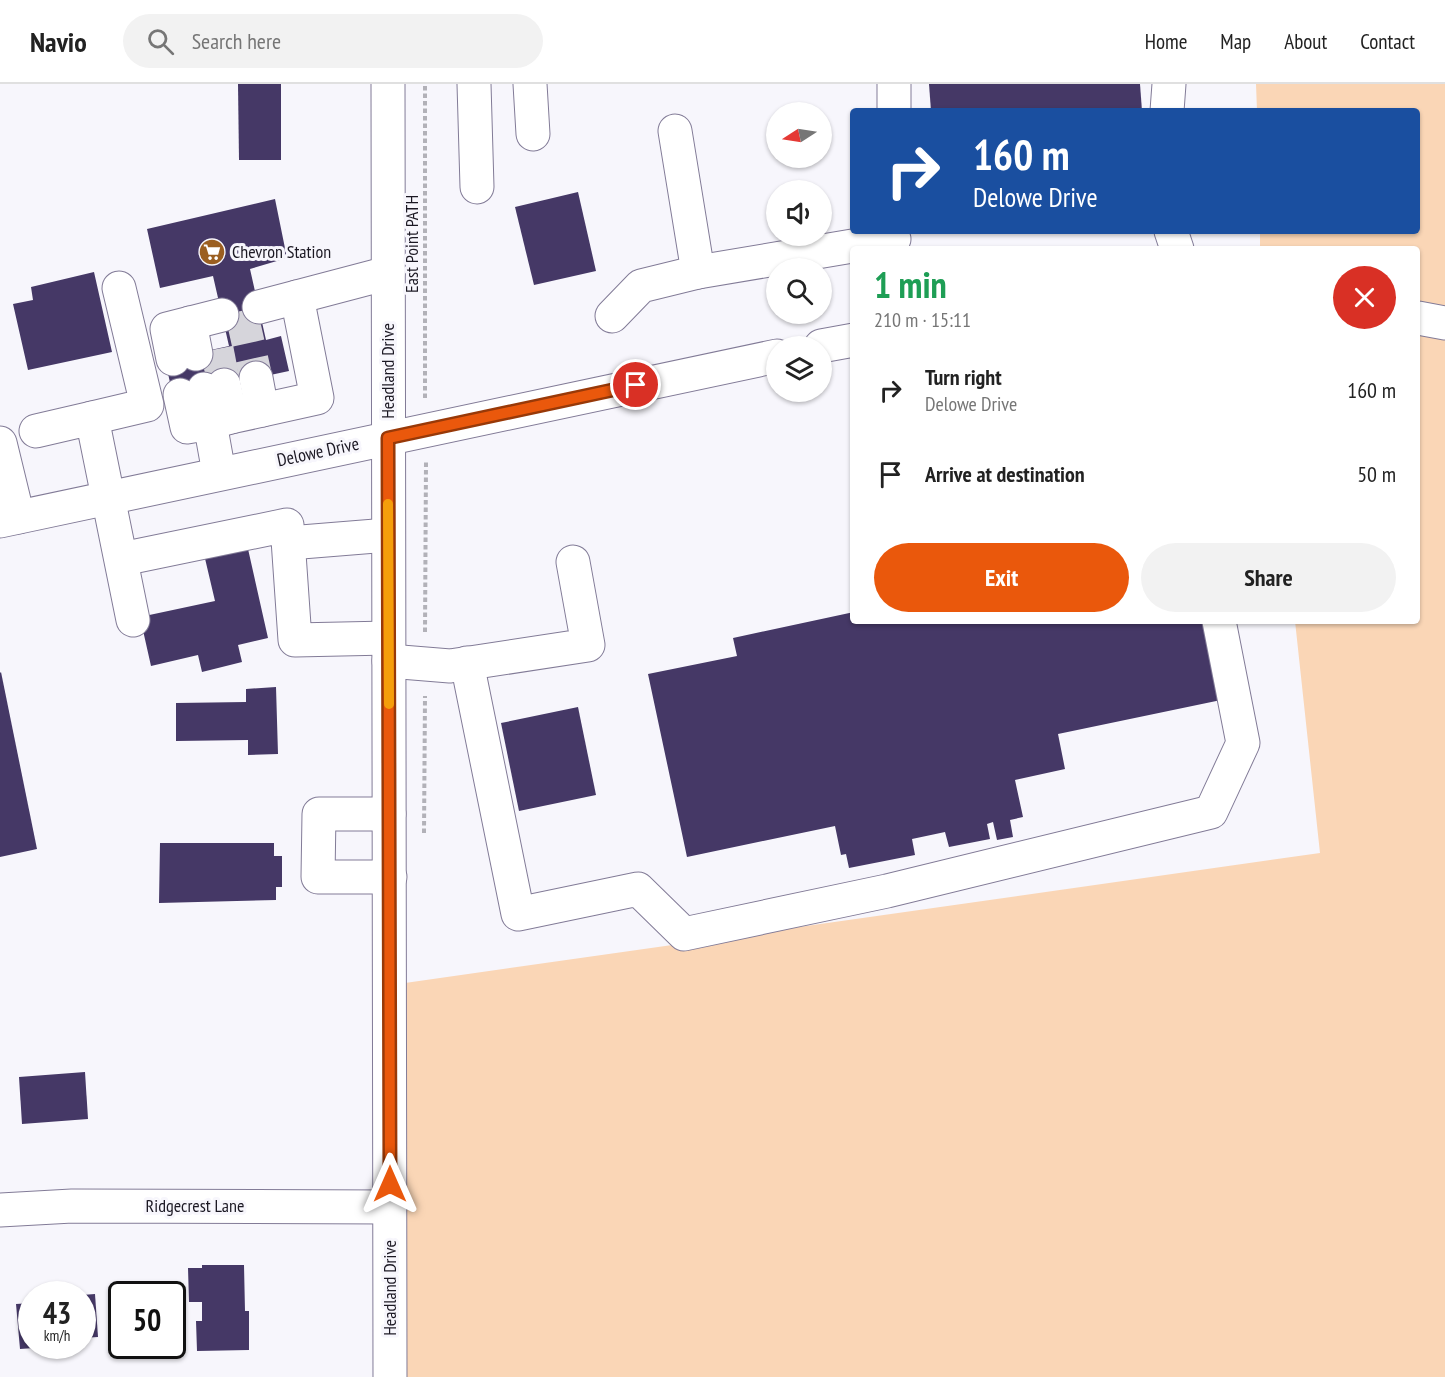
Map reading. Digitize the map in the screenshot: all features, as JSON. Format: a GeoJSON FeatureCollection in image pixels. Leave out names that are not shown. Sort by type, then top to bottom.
{"type":"FeatureCollection","features":[{"type":"Feature","properties":{"kind":"street","name":"Headland Drive"},"geometry":{"type":"LineString","coordinates":[[388,84],[390,1377]]}},
{"type":"Feature","properties":{"kind":"street"},"geometry":{"type":"LineString","coordinates":[[474,84],[477,187]]}},
{"type":"Feature","properties":{"kind":"street"},"geometry":{"type":"LineString","coordinates":[[530,84],[533,134]]}},
{"type":"Feature","properties":{"kind":"street"},"geometry":{"type":"LineString","coordinates":[[894,84],[894,108]]}},
{"type":"Feature","properties":{"kind":"street"},"geometry":{"type":"LineString","coordinates":[[1167,108],[1169,84]]}},
{"type":"Feature","properties":{"kind":"street"},"geometry":{"type":"LineString","coordinates":[[675,131],[698,272]]}},
{"type":"Feature","properties":{"kind":"street"},"geometry":{"type":"LineString","coordinates":[[858,246],[895,240]]}},
{"type":"Feature","properties":{"kind":"street"},"geometry":{"type":"LineString","coordinates":[[612,316],[641,286],[698,272],[850,247]]}},
{"type":"Feature","properties":{"kind":"street"},"geometry":{"type":"LineString","coordinates":[[259,307],[388,273]]}},
{"type":"Feature","properties":{"kind":"street"},"geometry":{"type":"LineString","coordinates":[[36,431],[147,405],[119,288]]}},
{"type":"Feature","properties":{"kind":"street"},"geometry":{"type":"LineString","coordinates":[[234,417],[203,390],[187,427],[234,417],[316,398],[297,297]]}},
{"type":"Feature","properties":{"kind":"street"},"geometry":{"type":"LineString","coordinates":[[1420,318],[1445,323]]}},
{"type":"Feature","properties":{"kind":"street"},"geometry":{"type":"LineString","coordinates":[[832,344],[850,341]]}},
{"type":"Feature","properties":{"kind":"street","name":"Delowe Drive"},"geometry":{"type":"LineString","coordinates":[[9,519],[766,358]]}},
{"type":"Feature","properties":{"kind":"street"},"geometry":{"type":"LineString","coordinates":[[219,473],[234,417],[256,378]]}},
{"type":"Feature","properties":{"kind":"street"},"geometry":{"type":"LineString","coordinates":[[92,418],[133,620]]}},
{"type":"Feature","properties":{"kind":"street"},"geometry":{"type":"LineString","coordinates":[[0,443],[9,519]]}},
{"type":"Feature","properties":{"kind":"street"},"geometry":{"type":"LineString","coordinates":[[122,559],[287,525],[295,640],[388,650],[450,666],[588,645],[573,562]]}},
{"type":"Feature","properties":{"kind":"street"},"geometry":{"type":"LineString","coordinates":[[289,543],[388,535]]}},
{"type":"Feature","properties":{"kind":"street"},"geometry":{"type":"LineString","coordinates":[[467,663],[518,914],[638,889],[684,934],[887,891],[1211,812],[1243,743],[1220,624]]}},
{"type":"Feature","properties":{"kind":"street"},"geometry":{"type":"LineString","coordinates":[[389,814],[319,814],[318,877],[390,877]]}},
{"type":"Feature","properties":{"kind":"street","name":"Ridgecrest Lane"},"geometry":{"type":"LineString","coordinates":[[0,1210],[72,1206],[390,1208]]}},
{"type":"Feature","properties":{"kind":"path","name":"East Point PATH"},"geometry":{"type":"LineString","coordinates":[[425,84],[425,404]]}},
{"type":"Feature","properties":{"kind":"shaded area"},"geometry":{"type":"Polygon","coordinates":[[[1256,84],[1445,84],[1445,1377],[405,1377],[405,983],[1320,853],[1295,624],[1420,624],[1420,246],[1260,246],[1260,234],[1420,234],[1420,108],[1257,108],[1256,84]]]}},
{"type":"Feature","properties":{"kind":"building"},"geometry":{"type":"Polygon","coordinates":[[[238,84],[281,84],[281,160],[239,160],[238,84]]]}},
{"type":"Feature","properties":{"kind":"building"},"geometry":{"type":"Polygon","coordinates":[[[929,84],[1140,84],[1142,108],[931,108],[929,84]]]}},
{"type":"Feature","properties":{"kind":"building"},"geometry":{"type":"Polygon","coordinates":[[[578,192],[596,271],[534,285],[515,207],[578,192]]]}},
{"type":"Feature","properties":{"kind":"building"},"geometry":{"type":"Polygon","coordinates":[[[275,199],[287,258],[250,269],[266,340],[281,336],[289,371],[173,396],[165,360],[229,346],[213,276],[160,288],[147,229],[275,199]]]}},
{"type":"Feature","properties":{"kind":"building"},"geometry":{"type":"Polygon","coordinates":[[[94,272],[112,352],[28,370],[13,304],[33,300],[31,287],[94,272]]]}},
{"type":"Feature","properties":{"kind":"building"},"geometry":{"type":"Polygon","coordinates":[[[246,540],[268,638],[238,645],[242,662],[202,672],[198,655],[151,666],[140,617],[215,601],[203,550],[246,540]]]}},
{"type":"Feature","properties":{"kind":"building"},"geometry":{"type":"Polygon","coordinates":[[[850,613],[850,624],[1205,624],[1221,700],[1058,734],[1065,769],[1015,780],[1023,817],[1010,820],[1013,837],[997,840],[993,822],[987,824],[990,839],[949,847],[945,832],[912,839],[915,855],[849,868],[846,854],[841,855],[835,826],[687,857],[648,674],[737,656],[733,638],[850,613]]]}},
{"type":"Feature","properties":{"kind":"building"},"geometry":{"type":"Polygon","coordinates":[[[0,673],[37,849],[0,857],[0,673]]]}},
{"type":"Feature","properties":{"kind":"building"},"geometry":{"type":"Polygon","coordinates":[[[276,687],[278,754],[248,755],[248,740],[176,741],[176,703],[246,702],[246,689],[276,687]]]}},
{"type":"Feature","properties":{"kind":"building"},"geometry":{"type":"Polygon","coordinates":[[[578,707],[596,795],[519,811],[501,723],[578,707]]]}},
{"type":"Feature","properties":{"kind":"building"},"geometry":{"type":"Polygon","coordinates":[[[160,843],[274,843],[274,856],[282,856],[282,887],[276,887],[276,900],[159,903],[160,843]]]}},
{"type":"Feature","properties":{"kind":"building"},"geometry":{"type":"Polygon","coordinates":[[[85,1072],[88,1119],[22,1124],[19,1077],[85,1072]]]}},
{"type":"Feature","properties":{"kind":"building"},"geometry":{"type":"Polygon","coordinates":[[[202,1265],[244,1265],[245,1311],[249,1311],[249,1350],[197,1351],[196,1321],[202,1321],[202,1302],[189,1302],[188,1268],[202,1268],[202,1265]]]}},
{"type":"Feature","properties":{"kind":"building"},"geometry":{"type":"Polygon","coordinates":[[[16,1304],[18,1304],[18,1326],[16,1304]]]}},
{"type":"Feature","properties":{"kind":"building"},"geometry":{"type":"Polygon","coordinates":[[[96,1308],[98,1337],[96,1337],[96,1308]]]}},
{"type":"Feature","properties":{"kind":"tunnel"},"geometry":{"type":"LineString","coordinates":[[241,311],[256,378]]}},
{"type":"Feature","properties":{"kind":"tunnel"},"geometry":{"type":"LineString","coordinates":[[217,349],[224,385]]}},
{"type":"Feature","properties":{"kind":"slow traffic"},"geometry":{"type":"LineString","coordinates":[[388,504],[389,704]]}},
{"type":"Feature","properties":{"kind":"place","name":"Chevron Station"},"geometry":{"type":"Point","coordinates":[212,252]}},
{"type":"Feature","properties":{"kind":"route"},"geometry":{"type":"LineString","coordinates":[[390,1184],[388,438],[636,385]]}}]}
